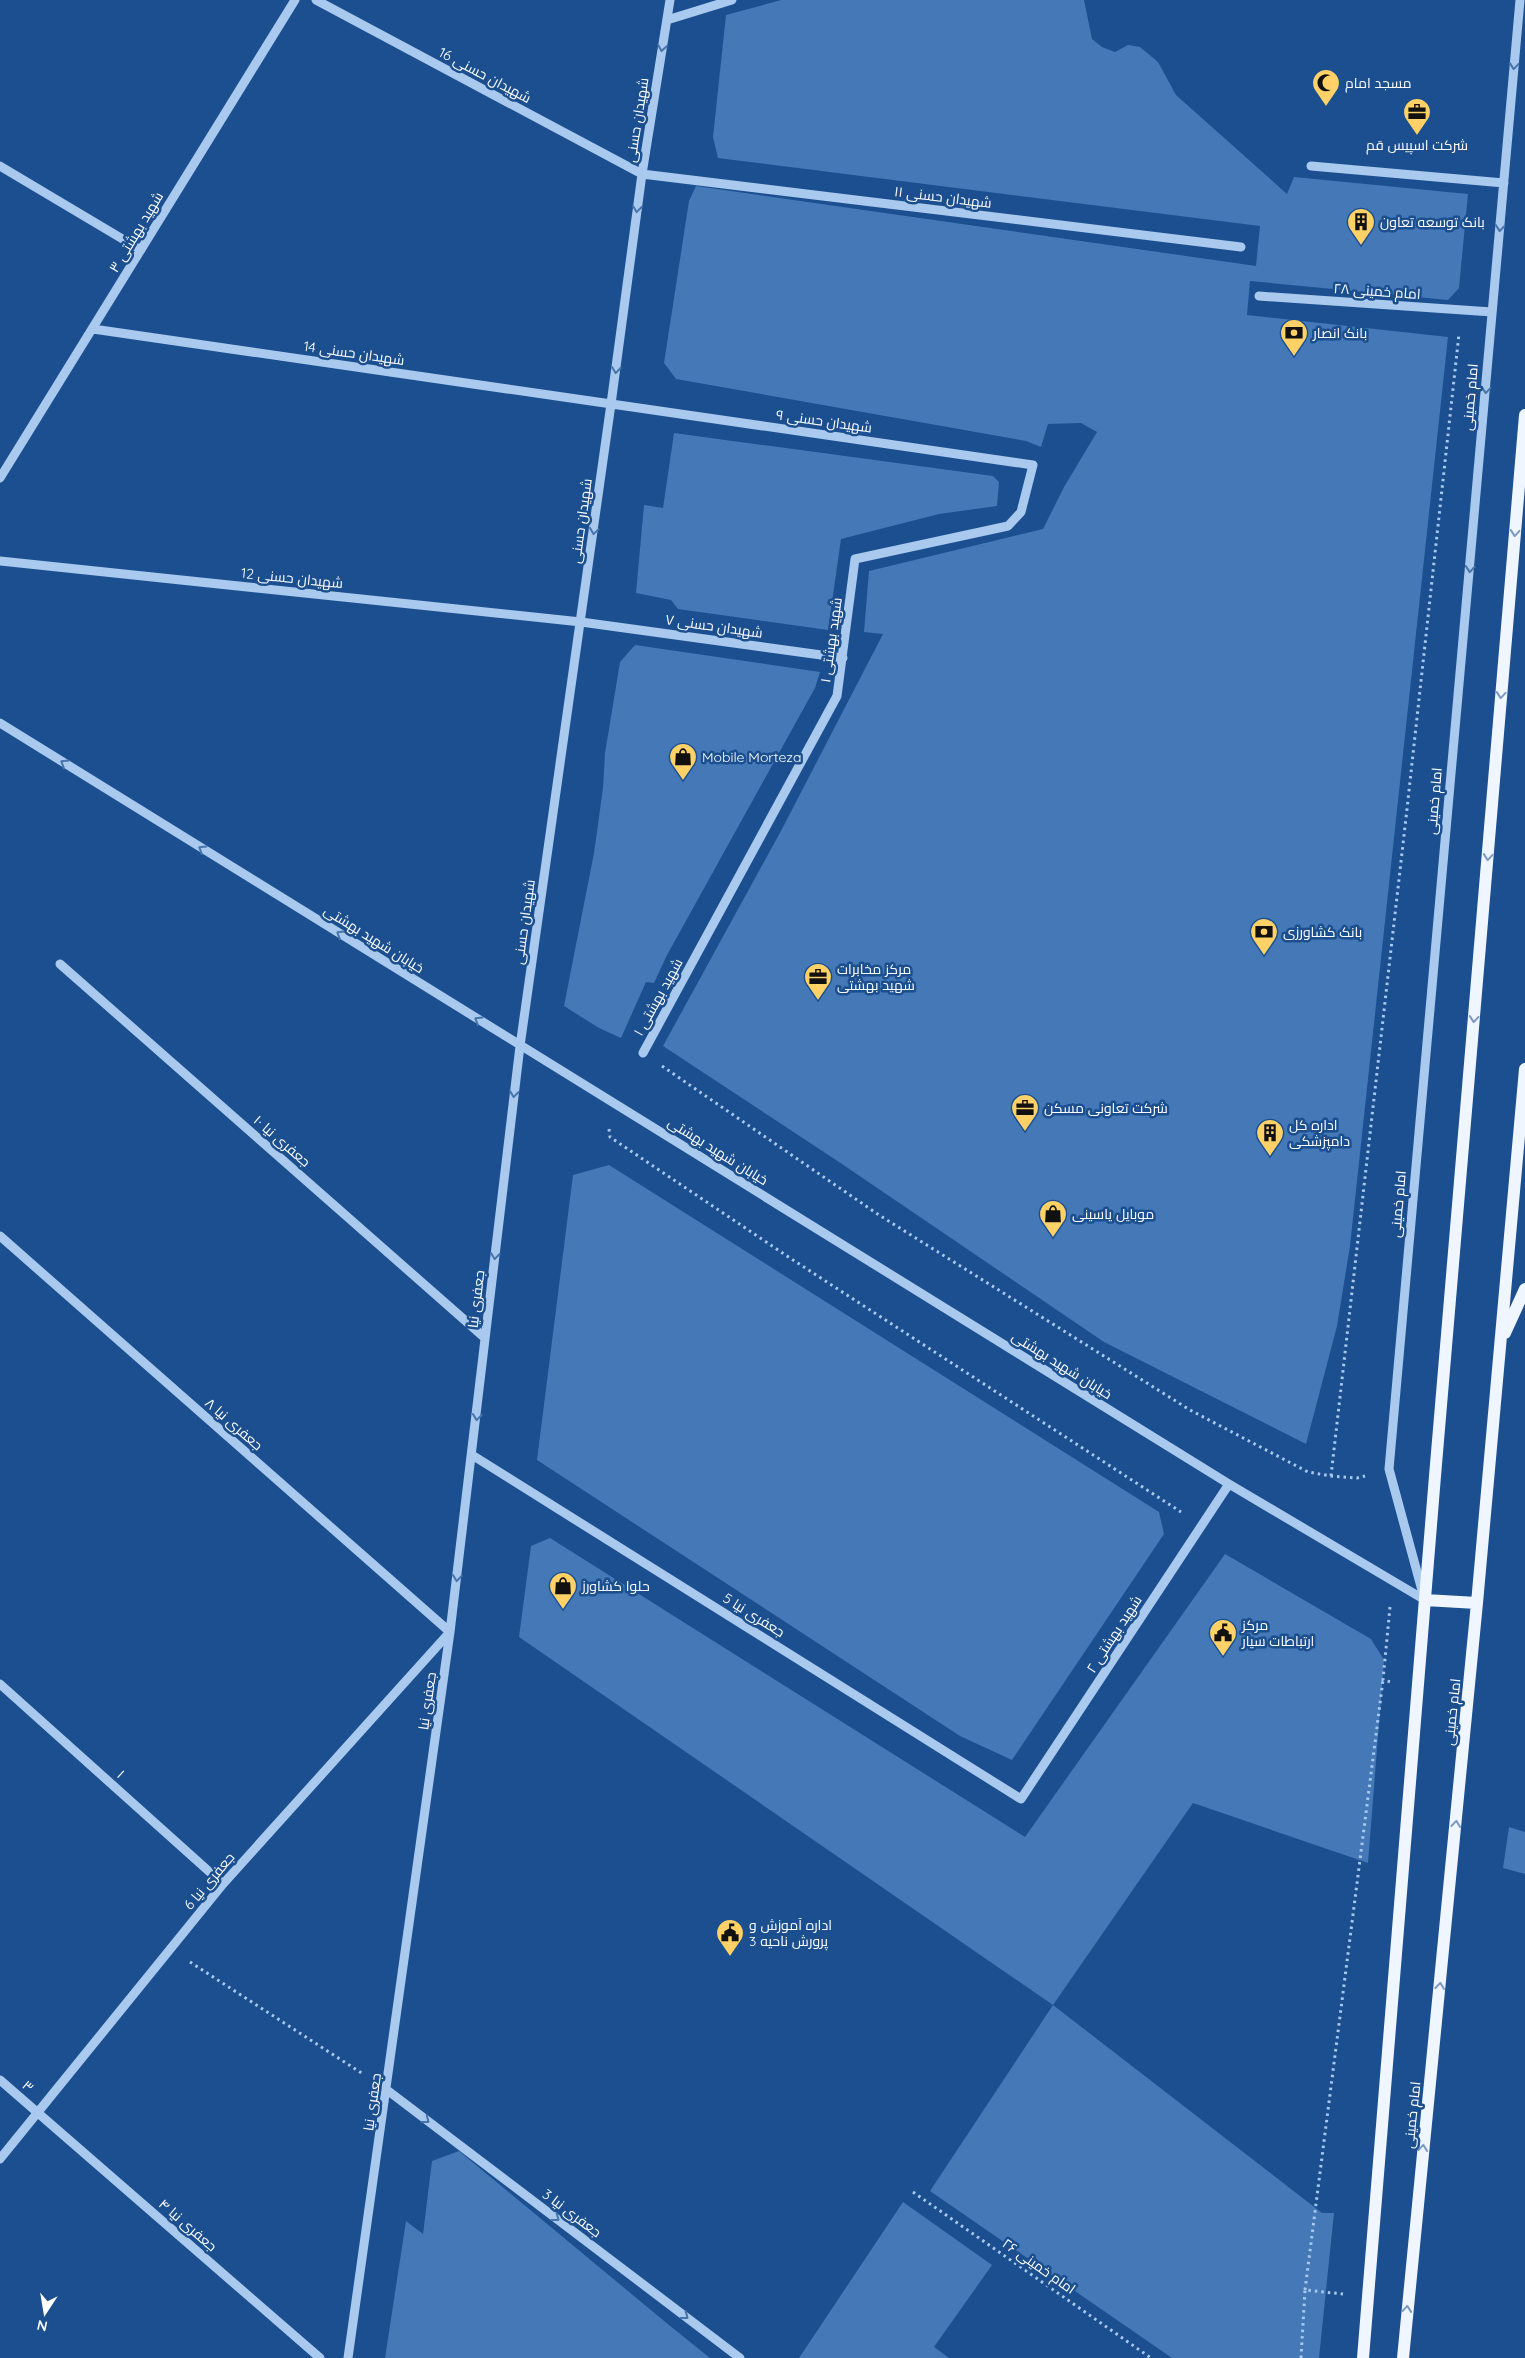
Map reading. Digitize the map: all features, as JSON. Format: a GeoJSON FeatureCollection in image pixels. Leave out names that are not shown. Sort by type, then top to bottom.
{"type":"FeatureCollection","features":[{"type":"Feature","properties":{"kind":"main road","name":"امام خمینی"},"geometry":{"type":"LineString","coordinates":[[1363,2358],[1424,1600],[1525,415]]}},
{"type":"Feature","properties":{"kind":"main road","name":"امام خمینی"},"geometry":{"type":"LineString","coordinates":[[1403,2358],[1478,1603],[1525,1069]]}},
{"type":"Feature","properties":{"kind":"main road"},"geometry":{"type":"LineString","coordinates":[[1501,1342],[1525,1289]]}},
{"type":"Feature","properties":{"kind":"main road"},"geometry":{"type":"LineString","coordinates":[[1424,1600],[1478,1603]]}},
{"type":"Feature","properties":{"kind":"street","name":"شهید بهشتی ۳"},"geometry":{"type":"LineString","coordinates":[[0,478],[3,466],[93,329],[295,0]]}},
{"type":"Feature","properties":{"kind":"street","name":"شهیدان حسنی 16"},"geometry":{"type":"LineString","coordinates":[[316,0],[642,174]]}},
{"type":"Feature","properties":{"kind":"street","name":"شهیدان حسنی"},"geometry":{"type":"LineString","coordinates":[[520,1046],[612,404],[642,174],[670,0]]}},
{"type":"Feature","properties":{"kind":"street"},"geometry":{"type":"LineString","coordinates":[[667,20],[732,0]]}},
{"type":"Feature","properties":{"kind":"street","name":"امام خمینی"},"geometry":{"type":"LineString","coordinates":[[1424,1600],[1389,1469],[1520,0]]}},
{"type":"Feature","properties":{"kind":"street"},"geometry":{"type":"LineString","coordinates":[[0,166],[141,250]]}},
{"type":"Feature","properties":{"kind":"street"},"geometry":{"type":"LineString","coordinates":[[1312,166],[1504,183]]}},
{"type":"Feature","properties":{"kind":"street","name":"شهیدان حسنی ۱۱"},"geometry":{"type":"LineString","coordinates":[[642,174],[1240,247]]}},
{"type":"Feature","properties":{"kind":"street","name":"امام خمینی ۲۸"},"geometry":{"type":"LineString","coordinates":[[1259,296],[1492,312]]}},
{"type":"Feature","properties":{"kind":"street","name":"شهیدان حسنی 14"},"geometry":{"type":"LineString","coordinates":[[93,329],[612,404]]}},
{"type":"Feature","properties":{"kind":"street","name":"شهیدان حسنی ۹"},"geometry":{"type":"LineString","coordinates":[[612,404],[1033,465]]}},
{"type":"Feature","properties":{"kind":"street","name":"شهید بهشتی ۱"},"geometry":{"type":"LineString","coordinates":[[643,1053],[837,696],[855,559],[1008,526],[1021,512],[1033,465]]}},
{"type":"Feature","properties":{"kind":"street","name":"شهیدان حسنی 12"},"geometry":{"type":"LineString","coordinates":[[0,561],[581,622]]}},
{"type":"Feature","properties":{"kind":"street","name":"شهیدان حسنی ۷"},"geometry":{"type":"LineString","coordinates":[[581,622],[843,658]]}},
{"type":"Feature","properties":{"kind":"street","name":"خیابان شهید بهشتی"},"geometry":{"type":"LineString","coordinates":[[0,723],[1229,1484],[1424,1600]]}},
{"type":"Feature","properties":{"kind":"street","name":"جعفری نیا ۱۰"},"geometry":{"type":"LineString","coordinates":[[60,964],[486,1338]]}},
{"type":"Feature","properties":{"kind":"street","name":"جعفری نیا"},"geometry":{"type":"LineString","coordinates":[[348,2358],[450,1632],[520,1046]]}},
{"type":"Feature","properties":{"kind":"street","name":"جعفری نیا ۸"},"geometry":{"type":"LineString","coordinates":[[0,1236],[450,1632]]}},
{"type":"Feature","properties":{"kind":"street","name":"جعفری نیا 5"},"geometry":{"type":"LineString","coordinates":[[472,1455],[1021,1799]]}},
{"type":"Feature","properties":{"kind":"street","name":"شهید بهشتی ۲"},"geometry":{"type":"LineString","coordinates":[[1021,1799],[1229,1484]]}},
{"type":"Feature","properties":{"kind":"street","name":"جعفری نیا 6"},"geometry":{"type":"LineString","coordinates":[[0,2159],[224,1884],[450,1632]]}},
{"type":"Feature","properties":{"kind":"street","name":"۱"},"geometry":{"type":"LineString","coordinates":[[0,1684],[224,1884]]}},
{"type":"Feature","properties":{"kind":"street","name":"۳"},"geometry":{"type":"LineString","coordinates":[[0,2080],[38,2113]]}},
{"type":"Feature","properties":{"kind":"street","name":"جعفری نیا 3"},"geometry":{"type":"LineString","coordinates":[[387,2090],[740,2358]]}},
{"type":"Feature","properties":{"kind":"street","name":"جعفری نیا ۴"},"geometry":{"type":"LineString","coordinates":[[38,2113],[320,2358]]}},
{"type":"Feature","properties":{"kind":"path"},"geometry":{"type":"LineString","coordinates":[[1331,1476],[1404,839],[1461,310]]}},
{"type":"Feature","properties":{"kind":"path"},"geometry":{"type":"LineString","coordinates":[[643,1053],[879,1214],[1190,1410],[1308,1472],[1357,1478],[1389,1469]]}},
{"type":"Feature","properties":{"kind":"path"},"geometry":{"type":"LineString","coordinates":[[615,1103],[609,1130],[610,1136],[790,1258],[1202,1526]]}},
{"type":"Feature","properties":{"kind":"path"},"geometry":{"type":"LineString","coordinates":[[1301,2358],[1305,2290],[1383,1680]]}},
{"type":"Feature","properties":{"kind":"path"},"geometry":{"type":"LineString","coordinates":[[171,1949],[387,2090]]}},
{"type":"Feature","properties":{"kind":"path","name":"امام خمینی ۲۶"},"geometry":{"type":"LineString","coordinates":[[913,2192],[1151,2358]]}},
{"type":"Feature","properties":{"kind":"path"},"geometry":{"type":"LineString","coordinates":[[1305,2290],[1341,2294],[1368,2293]]}},
{"type":"Feature","properties":{"kind":"building"},"geometry":{"type":"Polygon","coordinates":[[[781,0],[1084,0],[1092,39],[1102,47],[1115,52],[1128,45],[1140,47],[1158,62],[1176,95],[1287,194],[1294,177],[1468,194],[1459,288],[1448,300],[1250,281],[1247,315],[1448,337],[1350,1246],[1337,1326],[1306,1444],[1104,1342],[839,1162],[663,1046],[782,829],[883,634],[864,632],[869,571],[1043,529],[1064,487],[1097,432],[1081,423],[1048,424],[1041,447],[1026,441],[676,379],[664,363],[689,201],[696,186],[1256,266],[1260,226],[718,158],[713,137],[726,15],[781,0]]]}},
{"type":"Feature","properties":{"kind":"building"},"geometry":{"type":"Polygon","coordinates":[[[674,433],[993,476],[999,482],[997,506],[939,514],[841,539],[828,630],[678,609],[671,600],[636,593],[644,505],[663,508],[674,433]]]}},
{"type":"Feature","properties":{"kind":"building"},"geometry":{"type":"Polygon","coordinates":[[[635,645],[820,672],[815,688],[667,955],[654,983],[646,982],[621,1038],[599,1028],[564,1006],[594,853],[603,788],[605,753],[620,662],[635,645]]]}},
{"type":"Feature","properties":{"kind":"building"},"geometry":{"type":"Polygon","coordinates":[[[609,1165],[1159,1512],[1164,1534],[1012,1760],[960,1736],[537,1460],[573,1175],[609,1165]]]}},
{"type":"Feature","properties":{"kind":"building"},"geometry":{"type":"Polygon","coordinates":[[[550,1538],[1025,1837],[1225,1554],[1371,1639],[1384,1660],[1368,1863],[1193,1803],[1053,2005],[519,1637],[531,1546],[550,1538]]]}},
{"type":"Feature","properties":{"kind":"building"},"geometry":{"type":"Polygon","coordinates":[[[1509,1827],[1525,1832],[1525,1874],[1503,1868],[1509,1827]]]}},
{"type":"Feature","properties":{"kind":"building"},"geometry":{"type":"Polygon","coordinates":[[[1053,2005],[1322,2213],[1334,2213],[1319,2358],[1172,2358],[930,2191],[1053,2005]]]}},
{"type":"Feature","properties":{"kind":"building"},"geometry":{"type":"Polygon","coordinates":[[[459,2151],[710,2358],[385,2358],[406,2221],[423,2234],[432,2161],[459,2151]]]}},
{"type":"Feature","properties":{"kind":"building"},"geometry":{"type":"Polygon","coordinates":[[[903,2202],[992,2265],[934,2347],[949,2358],[799,2358],[903,2202]]]}},
{"type":"Feature","properties":{"kind":"place","name":"مسجد امام"},"geometry":{"type":"Point","coordinates":[1326,107]}},
{"type":"Feature","properties":{"kind":"place","name":"شرکت اسپیس قم"},"geometry":{"type":"Point","coordinates":[1417,136]}},
{"type":"Feature","properties":{"kind":"place","name":"بانک توسعه تعاون"},"geometry":{"type":"Point","coordinates":[1361,246]}},
{"type":"Feature","properties":{"kind":"place","name":"بانک انصار"},"geometry":{"type":"Point","coordinates":[1294,357]}},
{"type":"Feature","properties":{"kind":"place","name":"Mobile Morteza"},"geometry":{"type":"Point","coordinates":[683,781]}},
{"type":"Feature","properties":{"kind":"place","name":"بانک کشاورزی"},"geometry":{"type":"Point","coordinates":[1264,956]}},
{"type":"Feature","properties":{"kind":"place","name":"مرکز مخابرات شهید بهشتی"},"geometry":{"type":"Point","coordinates":[818,1001]}},
{"type":"Feature","properties":{"kind":"place","name":"شرکت تعاونی مسکن"},"geometry":{"type":"Point","coordinates":[1025,1132]}},
{"type":"Feature","properties":{"kind":"place","name":"اداره کل دامپزشکی"},"geometry":{"type":"Point","coordinates":[1270,1157]}},
{"type":"Feature","properties":{"kind":"place","name":"موبایل یاسینی"},"geometry":{"type":"Point","coordinates":[1053,1238]}},
{"type":"Feature","properties":{"kind":"place","name":"حلوا کشاورز"},"geometry":{"type":"Point","coordinates":[563,1610]}},
{"type":"Feature","properties":{"kind":"place","name":"مرکز ارتباطات سیار"},"geometry":{"type":"Point","coordinates":[1223,1657]}},
{"type":"Feature","properties":{"kind":"place","name":"اداره آموزش و پرورش ناحیه 3"},"geometry":{"type":"Point","coordinates":[730,1957]}}]}
